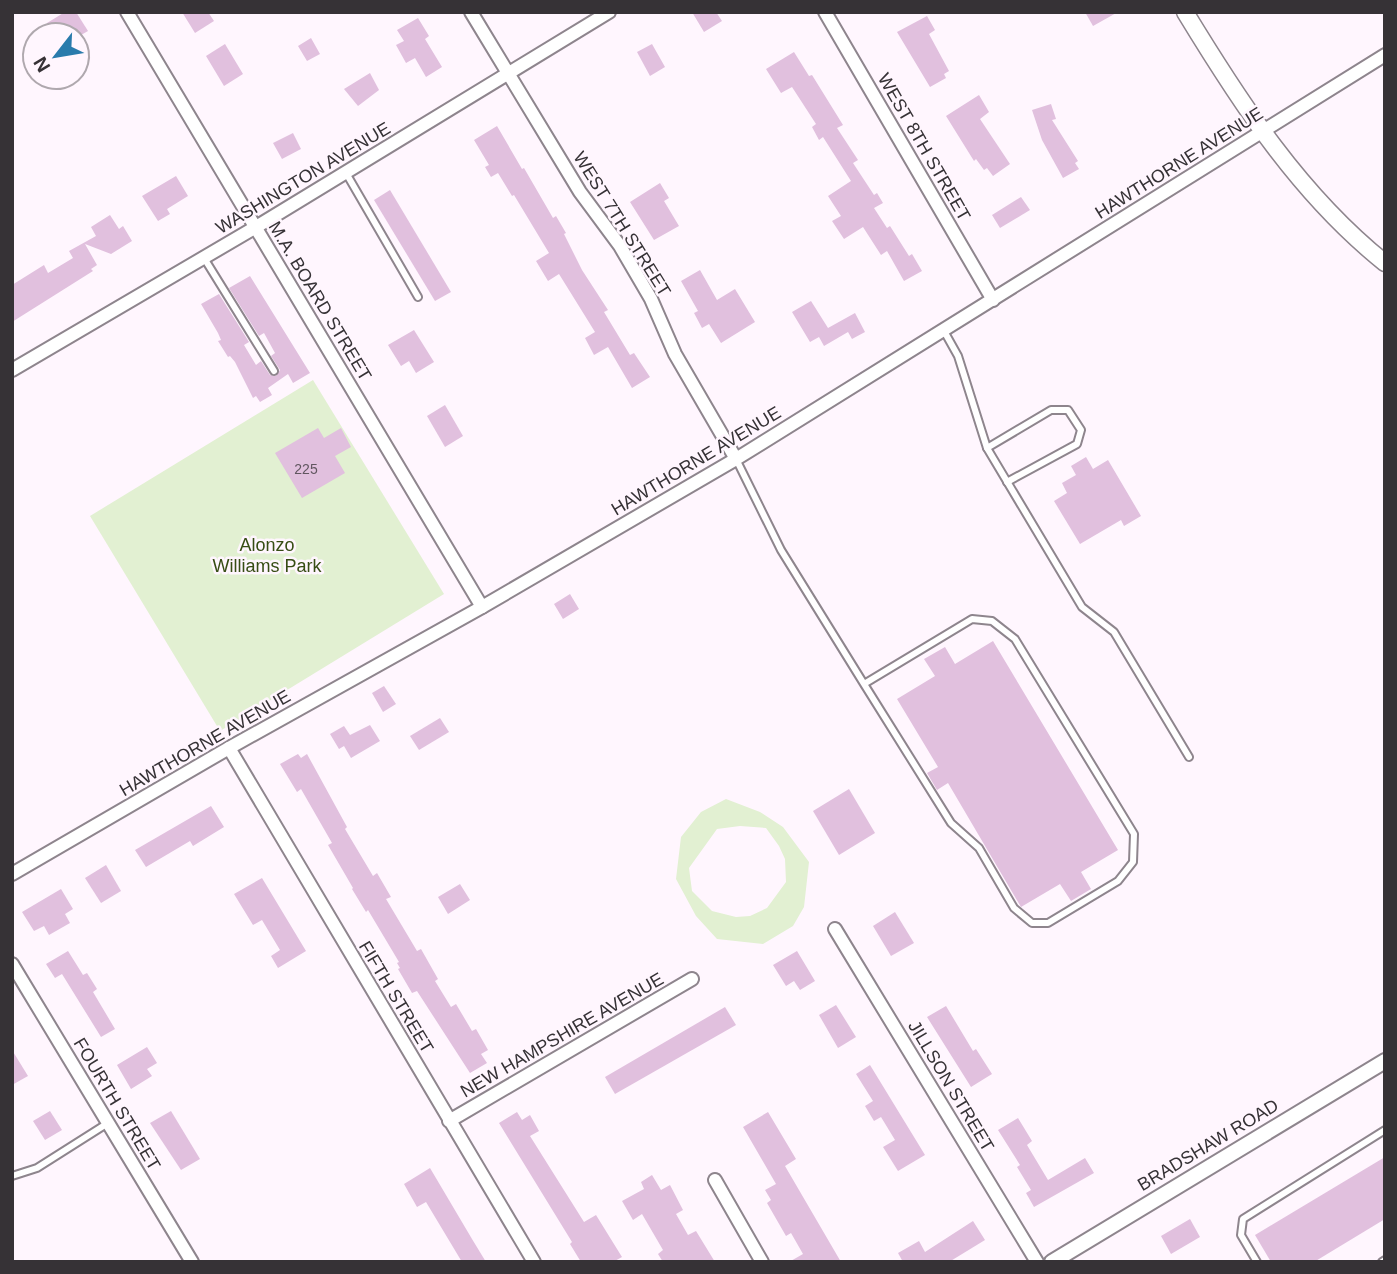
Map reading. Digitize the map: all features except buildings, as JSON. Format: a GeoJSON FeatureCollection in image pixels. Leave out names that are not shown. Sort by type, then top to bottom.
{"type":"FeatureCollection","features":[{"type":"Feature","properties":{"kind":"main road"},"geometry":{"type":"LineString","coordinates":[[1185,12],[1261,132],[1294,173],[1340,222],[1385,263]]}},
{"type":"Feature","properties":{"kind":"street","name":"M.A. BOARD STREET"},"geometry":{"type":"LineString","coordinates":[[127,12],[482,607]]}},
{"type":"Feature","properties":{"kind":"street","name":"WEST 7TH STREET"},"geometry":{"type":"LineString","coordinates":[[471,12],[580,192],[620,246],[652,299],[675,354],[736,459]]}},
{"type":"Feature","properties":{"kind":"street","name":"WASHINGTON AVENUE"},"geometry":{"type":"LineString","coordinates":[[12,370],[256,227],[609,12]]}},
{"type":"Feature","properties":{"kind":"street","name":"WEST 8TH STREET"},"geometry":{"type":"LineString","coordinates":[[825,12],[993,300]]}},
{"type":"Feature","properties":{"kind":"street","name":"HAWTHORNE AVENUE"},"geometry":{"type":"LineString","coordinates":[[12,874],[736,459],[1385,55]]}},
{"type":"Feature","properties":{"kind":"street","name":"FIFTH STREET"},"geometry":{"type":"LineString","coordinates":[[229,748],[534,1262]]}},
{"type":"Feature","properties":{"kind":"street","name":"JILLSON STREET"},"geometry":{"type":"LineString","coordinates":[[835,929],[1037,1262]]}},
{"type":"Feature","properties":{"kind":"street","name":"FOURTH STREET"},"geometry":{"type":"LineString","coordinates":[[12,964],[192,1262]]}},
{"type":"Feature","properties":{"kind":"street","name":"NEW HAMPSHIRE AVENUE"},"geometry":{"type":"LineString","coordinates":[[449,1121],[692,979]]}},
{"type":"Feature","properties":{"kind":"street","name":"BRADSHAW ROAD"},"geometry":{"type":"LineString","coordinates":[[1052,1262],[1075,1256],[1385,1061]]}},
{"type":"Feature","properties":{"kind":"street"},"geometry":{"type":"LineString","coordinates":[[715,1180],[762,1262]]}},
{"type":"Feature","properties":{"kind":"lane"},"geometry":{"type":"LineString","coordinates":[[346,173],[418,297]]}},
{"type":"Feature","properties":{"kind":"lane"},"geometry":{"type":"LineString","coordinates":[[204,258],[274,371]]}},
{"type":"Feature","properties":{"kind":"lane"},"geometry":{"type":"LineString","coordinates":[[944,331],[958,356],[987,448],[1082,607],[1114,632],[1189,757]]}},
{"type":"Feature","properties":{"kind":"lane"},"geometry":{"type":"LineString","coordinates":[[987,448],[1051,410],[1068,410],[1081,430],[1077,444],[1007,482]]}},
{"type":"Feature","properties":{"kind":"lane"},"geometry":{"type":"LineString","coordinates":[[736,459],[781,550],[864,684],[951,823],[979,848],[1014,908],[1032,923],[1048,923],[1118,881],[1133,862],[1134,834],[1014,639],[992,621],[972,619],[864,684]]}},
{"type":"Feature","properties":{"kind":"lane"},"geometry":{"type":"LineString","coordinates":[[12,1176],[37,1168],[108,1123]]}},
{"type":"Feature","properties":{"kind":"lane"},"geometry":{"type":"LineString","coordinates":[[1257,1262],[1241,1236],[1243,1219],[1385,1130]]}},
{"type":"Feature","properties":{"kind":"green space","name":"Alonzo Williams Park"},"geometry":{"type":"Polygon","coordinates":[[[313,380],[444,594],[220,731],[90,516],[313,380]]]}},
{"type":"Feature","properties":{"kind":"green space"},"geometry":{"type":"Polygon","coordinates":[[[726,799],[760,812],[783,827],[809,862],[804,907],[793,926],[763,944],[717,939],[696,916],[676,879],[681,837],[701,812],[726,799]],[[740,826],[717,829],[689,868],[692,891],[712,911],[736,917],[750,916],[767,908],[786,882],[785,859],[766,828],[740,826]]]}}]}
